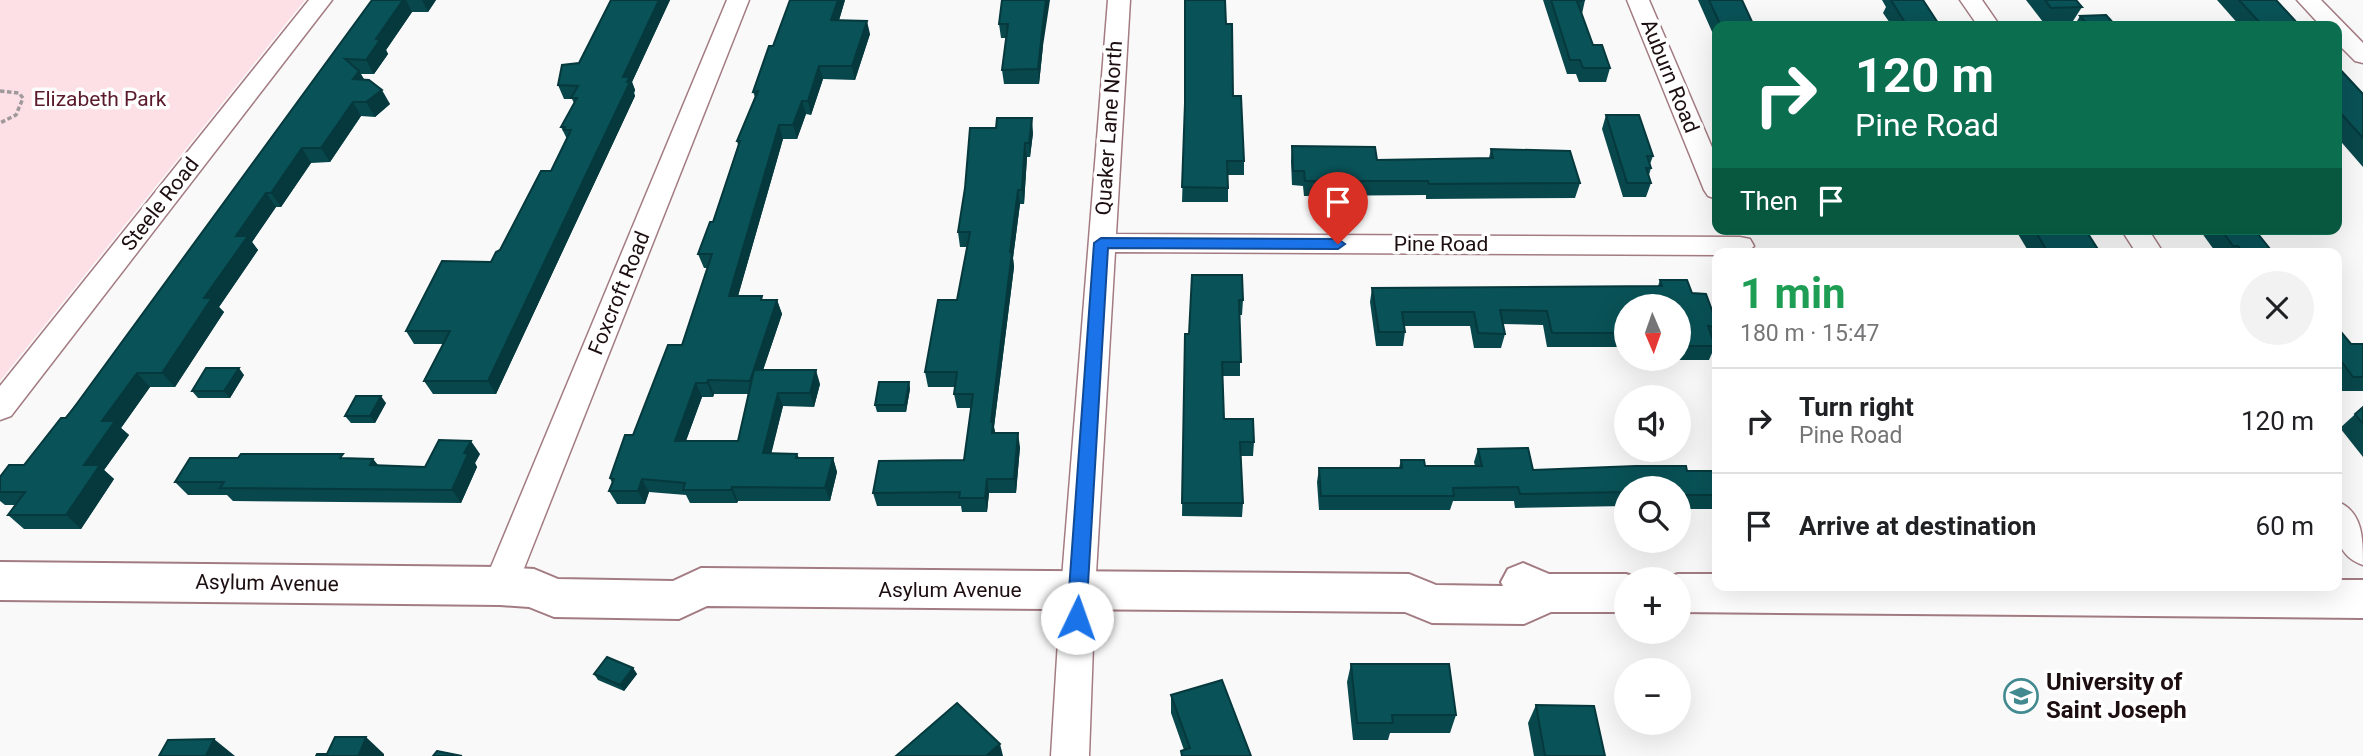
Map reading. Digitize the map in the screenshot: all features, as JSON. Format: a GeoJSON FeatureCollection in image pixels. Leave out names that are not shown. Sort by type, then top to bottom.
{"type":"FeatureCollection","features":[{"type":"Feature","properties":{"kind":"main road","name":"Asylum Avenue"},"geometry":{"type":"LineString","coordinates":[[0,581],[517,587],[554,598],[679,600],[701,587],[1409,593],[1432,604],[1524,605],[1545,593],[1614,593]]}},
{"type":"Feature","properties":{"kind":"main road"},"geometry":{"type":"LineString","coordinates":[[1691,593],[1885,591],[2363,598]]}},
{"type":"Feature","properties":{"kind":"street","name":"Steele Road"},"geometry":{"type":"LineString","coordinates":[[0,408],[321,0]]}},
{"type":"Feature","properties":{"kind":"street","name":"Foxcroft Road"},"geometry":{"type":"LineString","coordinates":[[517,587],[738,0]]}},
{"type":"Feature","properties":{"kind":"street","name":"Quaker Lane North"},"geometry":{"type":"LineString","coordinates":[[1070,756],[1078,591],[1119,0]]}},
{"type":"Feature","properties":{"kind":"street","name":"Auburn Road"},"geometry":{"type":"LineString","coordinates":[[1638,0],[1712,178]]}},
{"type":"Feature","properties":{"kind":"street"},"geometry":{"type":"LineString","coordinates":[[1970,0],[1985,21]]}},
{"type":"Feature","properties":{"kind":"street"},"geometry":{"type":"LineString","coordinates":[[2308,0],[2329,21]]}},
{"type":"Feature","properties":{"kind":"street"},"geometry":{"type":"LineString","coordinates":[[2342,34],[2363,56]]}},
{"type":"Feature","properties":{"kind":"street","name":"Pine Road"},"geometry":{"type":"LineString","coordinates":[[1101,243],[1738,243]]}},
{"type":"Feature","properties":{"kind":"street"},"geometry":{"type":"LineString","coordinates":[[2342,522],[2363,551]]}},
{"type":"Feature","properties":{"kind":"path"},"geometry":{"type":"LineString","coordinates":[[0,91],[19,93],[23,98],[16,115],[0,123]]}},
{"type":"Feature","properties":{"kind":"green space","name":"Elizabeth Park"},"geometry":{"type":"Polygon","coordinates":[[[0,0],[305,0],[0,381],[0,0]]]}},
{"type":"Feature","properties":{"kind":"building"},"geometry":{"type":"Polygon","coordinates":[[[372,0],[403,0],[376,39],[380,40],[366,60],[345,59],[359,71],[353,79],[369,80],[382,90],[366,102],[353,102],[321,148],[302,148],[271,193],[266,193],[236,236],[248,236],[204,298],[212,298],[162,373],[137,373],[102,421],[115,421],[84,465],[100,465],[66,515],[8,515],[25,492],[0,492],[0,477],[9,465],[24,465],[61,418],[66,418],[372,0]]]}},
{"type":"Feature","properties":{"kind":"building"},"geometry":{"type":"Polygon","coordinates":[[[611,0],[659,0],[623,77],[630,77],[627,82],[630,82],[488,381],[424,381],[450,331],[406,331],[442,261],[491,262],[500,250],[541,171],[551,171],[571,130],[561,127],[577,98],[571,98],[578,86],[558,85],[562,65],[579,63],[611,0]]]}},
{"type":"Feature","properties":{"kind":"building"},"geometry":{"type":"Polygon","coordinates":[[[790,0],[838,0],[831,20],[867,21],[852,66],[819,66],[808,101],[802,101],[793,125],[779,125],[729,296],[762,296],[761,300],[777,300],[750,381],[708,380],[707,383],[696,383],[675,441],[738,441],[754,370],[816,370],[810,393],[778,393],[763,453],[797,454],[796,458],[833,458],[825,488],[732,487],[731,490],[683,490],[685,483],[642,479],[638,491],[609,491],[614,479],[610,478],[625,435],[633,435],[668,345],[682,345],[712,254],[698,254],[710,222],[713,222],[740,141],[737,141],[758,91],[753,92],[769,46],[773,46],[790,0]]]}},
{"type":"Feature","properties":{"kind":"building"},"geometry":{"type":"Polygon","coordinates":[[[1002,0],[1046,0],[1038,69],[1002,70],[1008,24],[999,24],[1002,0]]]}},
{"type":"Feature","properties":{"kind":"building"},"geometry":{"type":"Polygon","coordinates":[[[1185,0],[1225,0],[1226,24],[1232,24],[1233,96],[1241,96],[1244,161],[1227,161],[1228,188],[1182,187],[1185,0]]]}},
{"type":"Feature","properties":{"kind":"building"},"geometry":{"type":"Polygon","coordinates":[[[1551,0],[1585,0],[1577,1],[1593,45],[1602,45],[1610,68],[1583,68],[1580,60],[1570,60],[1551,0]]]}},
{"type":"Feature","properties":{"kind":"building"},"geometry":{"type":"Polygon","coordinates":[[[1709,0],[1742,0],[1752,21],[1719,21],[1709,0]]]}},
{"type":"Feature","properties":{"kind":"building"},"geometry":{"type":"Polygon","coordinates":[[[1891,0],[1923,0],[1937,21],[1904,21],[1891,0]]]}},
{"type":"Feature","properties":{"kind":"building"},"geometry":{"type":"Polygon","coordinates":[[[2045,0],[2076,0],[2082,7],[2051,8],[2045,0]]]}},
{"type":"Feature","properties":{"kind":"building"},"geometry":{"type":"Polygon","coordinates":[[[2239,0],[2276,0],[2295,21],[2258,21],[2239,0]]]}},
{"type":"Feature","properties":{"kind":"building"},"geometry":{"type":"Polygon","coordinates":[[[2106,15],[2111,21],[2084,21],[2080,16],[2106,15]]]}},
{"type":"Feature","properties":{"kind":"building"},"geometry":{"type":"Polygon","coordinates":[[[2342,71],[2363,94],[2363,138],[2342,115],[2342,71]]]}},
{"type":"Feature","properties":{"kind":"building"},"geometry":{"type":"Polygon","coordinates":[[[1606,115],[1639,115],[1653,156],[1647,156],[1651,168],[1646,168],[1651,183],[1627,183],[1606,115]]]}},
{"type":"Feature","properties":{"kind":"building"},"geometry":{"type":"Polygon","coordinates":[[[997,118],[1032,118],[1029,143],[1025,143],[1022,190],[1018,190],[991,422],[992,433],[1018,433],[1014,479],[987,479],[985,498],[959,498],[960,492],[873,493],[879,461],[964,460],[973,394],[954,394],[957,372],[925,372],[938,300],[957,300],[970,232],[958,232],[970,128],[996,128],[997,118]]]}},
{"type":"Feature","properties":{"kind":"building"},"geometry":{"type":"Polygon","coordinates":[[[1292,146],[1375,147],[1377,160],[1493,158],[1491,149],[1570,151],[1580,183],[1305,181],[1304,171],[1293,171],[1292,146]]]}},
{"type":"Feature","properties":{"kind":"building"},"geometry":{"type":"Polygon","coordinates":[[[2038,235],[2089,235],[2097,248],[2045,248],[2038,235]]]}},
{"type":"Feature","properties":{"kind":"building"},"geometry":{"type":"Polygon","coordinates":[[[2225,235],[2259,235],[2269,248],[2240,248],[2233,246],[2225,235]]]}},
{"type":"Feature","properties":{"kind":"building"},"geometry":{"type":"Polygon","coordinates":[[[1192,275],[1242,275],[1243,300],[1239,300],[1241,362],[1222,362],[1224,419],[1253,419],[1254,442],[1240,442],[1243,503],[1182,503],[1185,334],[1189,334],[1192,275]]]}},
{"type":"Feature","properties":{"kind":"building"},"geometry":{"type":"Polygon","coordinates":[[[1660,280],[1687,280],[1692,293],[1706,294],[1712,310],[1712,326],[1708,326],[1712,346],[1691,346],[1691,294],[1614,294],[1614,333],[1552,333],[1547,311],[1500,310],[1505,334],[1478,333],[1474,312],[1402,312],[1405,332],[1379,332],[1372,288],[1662,286],[1660,280]]]}},
{"type":"Feature","properties":{"kind":"building"},"geometry":{"type":"Polygon","coordinates":[[[2342,333],[2351,344],[2363,344],[2363,377],[2353,377],[2342,362],[2342,333]]]}},
{"type":"Feature","properties":{"kind":"building"},"geometry":{"type":"Polygon","coordinates":[[[206,368],[239,368],[224,391],[192,391],[206,368]]]}},
{"type":"Feature","properties":{"kind":"building"},"geometry":{"type":"Polygon","coordinates":[[[879,382],[909,382],[905,405],[875,405],[879,382]]]}},
{"type":"Feature","properties":{"kind":"building"},"geometry":{"type":"Polygon","coordinates":[[[356,396],[381,396],[370,416],[345,416],[356,396]]]}},
{"type":"Feature","properties":{"kind":"building"},"geometry":{"type":"Polygon","coordinates":[[[2363,407],[2363,424],[2355,414],[2363,407]]]}},
{"type":"Feature","properties":{"kind":"building"},"geometry":{"type":"Polygon","coordinates":[[[439,440],[471,441],[464,453],[468,454],[452,490],[220,488],[224,482],[175,482],[190,458],[238,458],[241,454],[343,454],[340,458],[373,459],[370,465],[425,467],[439,440]]]}},
{"type":"Feature","properties":{"kind":"building"},"geometry":{"type":"Polygon","coordinates":[[[1528,448],[1533,470],[1686,466],[1687,471],[1712,471],[1712,495],[1691,495],[1691,476],[1614,476],[1614,492],[1520,494],[1518,487],[1453,488],[1454,496],[1321,496],[1319,468],[1402,468],[1401,460],[1424,460],[1425,466],[1482,466],[1478,449],[1528,448]]]}},
{"type":"Feature","properties":{"kind":"building"},"geometry":{"type":"Polygon","coordinates":[[[607,657],[633,668],[620,685],[594,674],[607,657]]]}},
{"type":"Feature","properties":{"kind":"building"},"geometry":{"type":"Polygon","coordinates":[[[1351,664],[1449,664],[1456,715],[1392,715],[1393,723],[1357,723],[1351,664]]]}},
{"type":"Feature","properties":{"kind":"building"},"geometry":{"type":"Polygon","coordinates":[[[1222,680],[1251,756],[1182,756],[1181,751],[1190,748],[1171,695],[1222,680]]]}},
{"type":"Feature","properties":{"kind":"building"},"geometry":{"type":"Polygon","coordinates":[[[957,703],[1000,744],[986,756],[896,756],[957,703]]]}},
{"type":"Feature","properties":{"kind":"building"},"geometry":{"type":"Polygon","coordinates":[[[1536,705],[1594,706],[1605,756],[1545,756],[1536,705]]]}},
{"type":"Feature","properties":{"kind":"building"},"geometry":{"type":"Polygon","coordinates":[[[335,737],[366,737],[359,755],[362,755],[316,756],[327,754],[335,737]]]}},
{"type":"Feature","properties":{"kind":"building"},"geometry":{"type":"Polygon","coordinates":[[[214,739],[206,756],[159,756],[168,740],[214,739]]]}},
{"type":"Feature","properties":{"kind":"building"},"geometry":{"type":"Polygon","coordinates":[[[437,751],[462,756],[433,756],[437,751]]]}},
{"type":"Feature","properties":{"kind":"place","name":"University of Saint Joseph"},"geometry":{"type":"Point","coordinates":[2021,696]}},
{"type":"Feature","properties":{"kind":"route"},"geometry":{"type":"LineString","coordinates":[[1077,618],[1101,243],[1338,244]]}}]}
